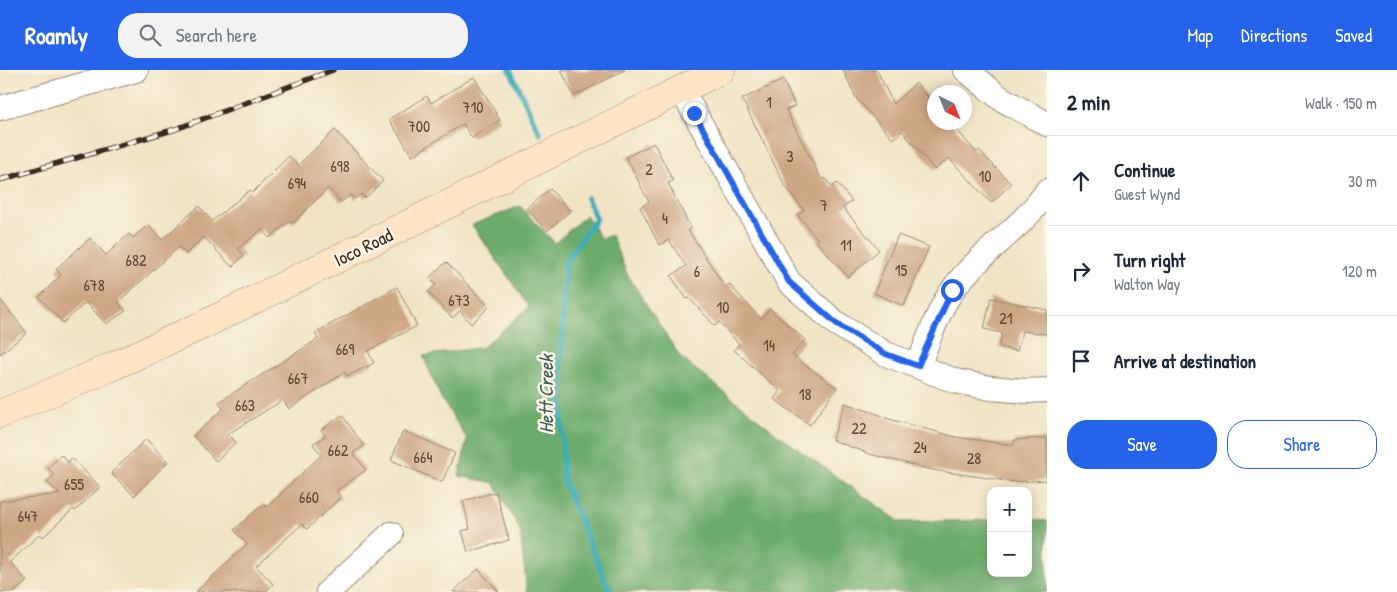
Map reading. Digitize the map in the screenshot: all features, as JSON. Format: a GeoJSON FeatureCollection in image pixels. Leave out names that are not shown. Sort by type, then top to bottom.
{"type":"FeatureCollection","features":[{"type":"Feature","properties":{"kind":"main road","name":"Ioco Road"},"geometry":{"type":"LineString","coordinates":[[0,414],[109,368],[216,319],[721,70]]}},
{"type":"Feature","properties":{"kind":"street"},"geometry":{"type":"LineString","coordinates":[[0,108],[136,70]]}},
{"type":"Feature","properties":{"kind":"street"},"geometry":{"type":"LineString","coordinates":[[966,70],[1000,98],[1047,124]]}},
{"type":"Feature","properties":{"kind":"street"},"geometry":{"type":"LineString","coordinates":[[681,89],[789,282],[837,324],[886,354],[955,381],[990,388],[1026,391],[1047,390]]}},
{"type":"Feature","properties":{"kind":"street"},"geometry":{"type":"LineString","coordinates":[[918,366],[952,290],[962,277],[1025,218],[1047,191]]}},
{"type":"Feature","properties":{"kind":"street"},"geometry":{"type":"LineString","coordinates":[[328,592],[391,534]]}},
{"type":"Feature","properties":{"kind":"green space"},"geometry":{"type":"Polygon","coordinates":[[[520,206],[555,243],[586,215],[601,239],[611,235],[627,274],[680,357],[777,434],[900,522],[987,520],[987,577],[1032,577],[1032,519],[1047,521],[1047,592],[527,592],[520,530],[494,483],[459,476],[467,439],[441,398],[423,356],[483,347],[529,307],[472,225],[520,206]]]}},
{"type":"Feature","properties":{"kind":"building"},"geometry":{"type":"Polygon","coordinates":[[[561,70],[625,70],[574,96],[561,70]]]}},
{"type":"Feature","properties":{"kind":"building"},"geometry":{"type":"Polygon","coordinates":[[[843,70],[877,70],[893,104],[916,83],[927,96],[927,130],[957,130],[976,152],[979,150],[1011,184],[991,203],[949,158],[935,170],[902,131],[893,139],[856,98],[843,70]]]}},
{"type":"Feature","properties":{"kind":"building"},"geometry":{"type":"Polygon","coordinates":[[[474,77],[500,120],[472,138],[463,124],[412,156],[389,119],[427,96],[431,103],[474,77]]]}},
{"type":"Feature","properties":{"kind":"building"},"geometry":{"type":"Polygon","coordinates":[[[783,80],[795,106],[786,110],[822,180],[825,178],[832,187],[837,183],[852,201],[843,208],[879,250],[848,277],[816,241],[817,239],[798,215],[804,210],[785,186],[742,99],[783,80]]]}},
{"type":"Feature","properties":{"kind":"building"},"geometry":{"type":"Polygon","coordinates":[[[335,130],[383,181],[365,198],[361,194],[355,199],[351,195],[341,202],[328,188],[293,223],[290,221],[269,238],[262,229],[238,249],[244,255],[232,267],[204,237],[186,254],[179,247],[118,302],[126,311],[106,324],[86,302],[63,323],[39,297],[61,275],[56,269],[90,238],[106,255],[129,234],[133,238],[148,225],[162,240],[199,206],[212,221],[250,190],[252,193],[289,156],[298,165],[335,130]]]}},
{"type":"Feature","properties":{"kind":"building"},"geometry":{"type":"Polygon","coordinates":[[[654,143],[673,181],[668,183],[691,229],[688,230],[725,287],[729,284],[761,319],[770,309],[805,340],[792,355],[837,388],[810,425],[774,399],[780,391],[734,350],[739,344],[719,322],[715,326],[689,298],[687,299],[671,276],[686,266],[669,240],[659,245],[640,207],[649,202],[626,157],[654,143]]]}},
{"type":"Feature","properties":{"kind":"building"},"geometry":{"type":"Polygon","coordinates":[[[550,189],[570,211],[547,231],[527,209],[550,189]]]}},
{"type":"Feature","properties":{"kind":"building"},"geometry":{"type":"Polygon","coordinates":[[[898,235],[929,247],[904,306],[874,293],[898,235]]]}},
{"type":"Feature","properties":{"kind":"building"},"geometry":{"type":"Polygon","coordinates":[[[446,262],[489,307],[471,324],[460,311],[452,318],[428,292],[436,285],[429,278],[446,262]]]}},
{"type":"Feature","properties":{"kind":"building"},"geometry":{"type":"Polygon","coordinates":[[[397,287],[417,326],[368,351],[374,363],[347,376],[345,372],[289,409],[283,400],[228,434],[236,442],[216,461],[193,436],[223,409],[219,402],[318,339],[315,333],[397,287]]]}},
{"type":"Feature","properties":{"kind":"building"},"geometry":{"type":"Polygon","coordinates":[[[991,298],[1047,310],[1047,334],[1022,331],[1017,351],[999,347],[1002,333],[984,329],[991,298]]]}},
{"type":"Feature","properties":{"kind":"building"},"geometry":{"type":"Polygon","coordinates":[[[0,299],[27,333],[0,354],[0,299]]]}},
{"type":"Feature","properties":{"kind":"building"},"geometry":{"type":"Polygon","coordinates":[[[845,403],[885,418],[956,437],[1014,445],[1014,440],[1047,438],[1047,480],[1015,482],[933,470],[873,455],[832,440],[845,403]]]}},
{"type":"Feature","properties":{"kind":"building"},"geometry":{"type":"Polygon","coordinates":[[[342,415],[364,446],[353,453],[366,470],[336,491],[341,497],[307,529],[302,524],[256,566],[273,584],[265,592],[196,592],[247,544],[234,530],[263,504],[267,507],[321,455],[313,444],[325,436],[321,430],[342,415]]]}},
{"type":"Feature","properties":{"kind":"building"},"geometry":{"type":"Polygon","coordinates":[[[403,431],[455,453],[442,482],[391,460],[403,431]]]}},
{"type":"Feature","properties":{"kind":"building"},"geometry":{"type":"Polygon","coordinates":[[[146,439],[168,462],[134,496],[111,473],[146,439]]]}},
{"type":"Feature","properties":{"kind":"building"},"geometry":{"type":"Polygon","coordinates":[[[61,455],[68,462],[72,458],[100,487],[75,511],[73,509],[43,537],[40,534],[10,562],[27,581],[15,592],[0,592],[0,501],[60,494],[47,482],[54,475],[48,468],[61,455]]]}},
{"type":"Feature","properties":{"kind":"building"},"geometry":{"type":"Polygon","coordinates":[[[496,492],[509,540],[468,552],[462,531],[470,529],[463,501],[496,492]]]}},
{"type":"Feature","properties":{"kind":"building"},"geometry":{"type":"Polygon","coordinates":[[[478,569],[499,592],[453,592],[478,569]]]}},
{"type":"Feature","properties":{"kind":"waterway","name":"Hett Creek"},"geometry":{"type":"LineString","coordinates":[[510,70],[540,134]]}},
{"type":"Feature","properties":{"kind":"waterway","name":"Hett Creek"},"geometry":{"type":"LineString","coordinates":[[587,198],[596,219],[565,262],[561,364],[563,480],[610,592]]}},
{"type":"Feature","properties":{"kind":"railway"},"geometry":{"type":"LineString","coordinates":[[0,180],[176,129],[333,70]]}},
{"type":"Feature","properties":{"kind":"route"},"geometry":{"type":"LineString","coordinates":[[694,113],[789,282],[837,324],[886,354],[918,366],[952,290]]}}]}
